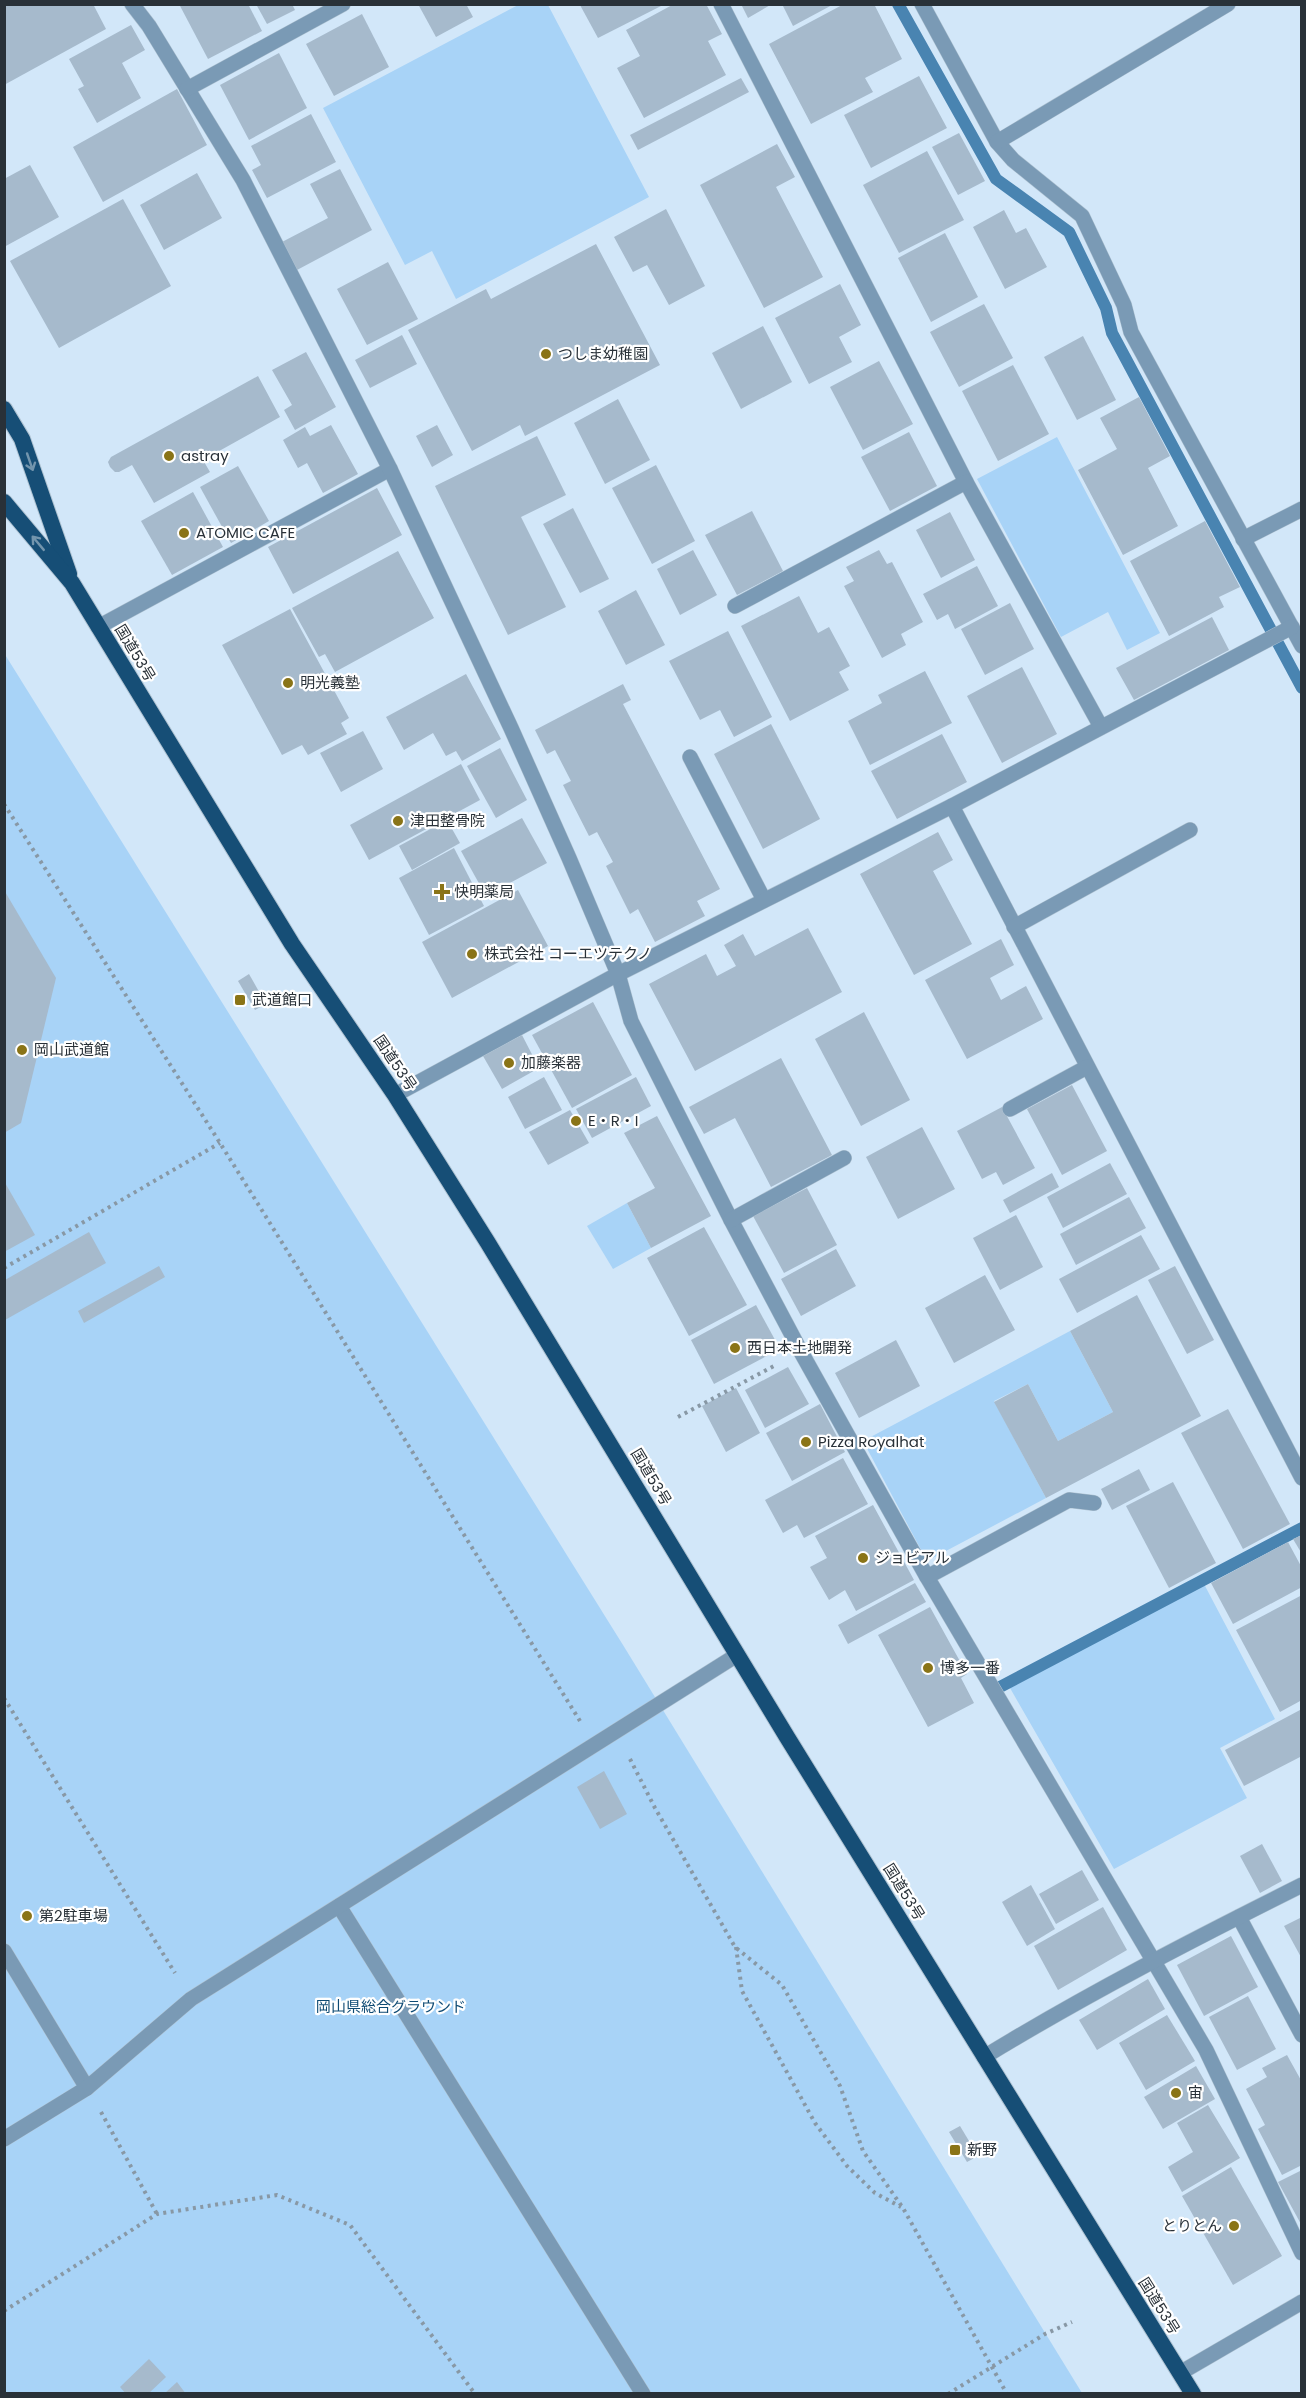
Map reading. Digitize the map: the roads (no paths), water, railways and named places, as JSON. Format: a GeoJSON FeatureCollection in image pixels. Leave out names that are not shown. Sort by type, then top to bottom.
{"type":"FeatureCollection","features":[{"type":"Feature","properties":{"kind":"highway","name":"国道53号"},"geometry":{"type":"LineString","coordinates":[[4,409],[22,439],[72,583]]}},
{"type":"Feature","properties":{"kind":"highway","name":"国道53号"},"geometry":{"type":"LineString","coordinates":[[4,502],[72,583],[292,944],[394,1095],[488,1243],[737,1655],[1193,2394]]}},
{"type":"Feature","properties":{"kind":"street"},"geometry":{"type":"LineString","coordinates":[[132,4],[149,26],[243,180],[390,469],[512,728],[618,974],[631,1021],[731,1220],[801,1352],[927,1577],[1206,2050],[1302,2253]]}},
{"type":"Feature","properties":{"kind":"street"},"geometry":{"type":"LineString","coordinates":[[187,89],[343,4]]}},
{"type":"Feature","properties":{"kind":"street"},"geometry":{"type":"LineString","coordinates":[[721,4],[966,482],[1101,727]]}},
{"type":"Feature","properties":{"kind":"street"},"geometry":{"type":"LineString","coordinates":[[922,4],[997,142],[1013,160],[1082,216],[1124,305],[1131,332],[1243,539],[1279,634],[1302,646]]}},
{"type":"Feature","properties":{"kind":"street"},"geometry":{"type":"LineString","coordinates":[[997,142],[1228,4]]}},
{"type":"Feature","properties":{"kind":"street"},"geometry":{"type":"LineString","coordinates":[[98,627],[390,469]]}},
{"type":"Feature","properties":{"kind":"street"},"geometry":{"type":"LineString","coordinates":[[735,606],[966,482]]}},
{"type":"Feature","properties":{"kind":"street"},"geometry":{"type":"LineString","coordinates":[[1243,539],[1302,509]]}},
{"type":"Feature","properties":{"kind":"street"},"geometry":{"type":"LineString","coordinates":[[394,1095],[618,974],[952,806],[1279,634]]}},
{"type":"Feature","properties":{"kind":"street"},"geometry":{"type":"LineString","coordinates":[[690,757],[764,900]]}},
{"type":"Feature","properties":{"kind":"street"},"geometry":{"type":"LineString","coordinates":[[952,806],[1302,1479]]}},
{"type":"Feature","properties":{"kind":"street"},"geometry":{"type":"LineString","coordinates":[[1014,927],[1190,830]]}},
{"type":"Feature","properties":{"kind":"street"},"geometry":{"type":"LineString","coordinates":[[1010,1109],[1087,1067]]}},
{"type":"Feature","properties":{"kind":"street"},"geometry":{"type":"LineString","coordinates":[[731,1220],[844,1158]]}},
{"type":"Feature","properties":{"kind":"street"},"geometry":{"type":"LineString","coordinates":[[927,1577],[1069,1500],[1094,1503]]}},
{"type":"Feature","properties":{"kind":"street"},"geometry":{"type":"LineString","coordinates":[[4,2139],[87,2088],[191,2000],[737,1655]]}},
{"type":"Feature","properties":{"kind":"street"},"geometry":{"type":"LineString","coordinates":[[984,2057],[1051,2016],[1154,1960],[1302,1885]]}},
{"type":"Feature","properties":{"kind":"street"},"geometry":{"type":"LineString","coordinates":[[339,1906],[643,2394]]}},
{"type":"Feature","properties":{"kind":"street"},"geometry":{"type":"LineString","coordinates":[[1239,1917],[1302,2035]]}},
{"type":"Feature","properties":{"kind":"street"},"geometry":{"type":"LineString","coordinates":[[4,1951],[87,2088]]}},
{"type":"Feature","properties":{"kind":"street"},"geometry":{"type":"LineString","coordinates":[[1180,2373],[1302,2302]]}},
{"type":"Feature","properties":{"kind":"waterway"},"geometry":{"type":"LineString","coordinates":[[898,4],[996,179],[1069,232],[1106,308],[1112,333],[1302,688]]}},
{"type":"Feature","properties":{"kind":"waterway"},"geometry":{"type":"LineString","coordinates":[[998,1688],[1302,1528]]}},
{"type":"Feature","properties":{"kind":"place","name":"つしま幼稚園"},"geometry":{"type":"Point","coordinates":[546,354]}},
{"type":"Feature","properties":{"kind":"place","name":"astray"},"geometry":{"type":"Point","coordinates":[169,456]}},
{"type":"Feature","properties":{"kind":"place","name":"ATOMIC CAFE"},"geometry":{"type":"Point","coordinates":[184,533]}},
{"type":"Feature","properties":{"kind":"place","name":"明光義塾"},"geometry":{"type":"Point","coordinates":[288,683]}},
{"type":"Feature","properties":{"kind":"place","name":"津田整骨院"},"geometry":{"type":"Point","coordinates":[398,821]}},
{"type":"Feature","properties":{"kind":"place","name":"快明薬局"},"geometry":{"type":"Point","coordinates":[442,892]}},
{"type":"Feature","properties":{"kind":"place","name":"株式会社 コーエツテクノ"},"geometry":{"type":"Point","coordinates":[472,954]}},
{"type":"Feature","properties":{"kind":"place","name":"武道館口"},"geometry":{"type":"Point","coordinates":[240,1000]}},
{"type":"Feature","properties":{"kind":"place","name":"岡山武道館"},"geometry":{"type":"Point","coordinates":[22,1050]}},
{"type":"Feature","properties":{"kind":"place","name":"加藤楽器"},"geometry":{"type":"Point","coordinates":[509,1063]}},
{"type":"Feature","properties":{"kind":"place","name":"E・R・I"},"geometry":{"type":"Point","coordinates":[576,1121]}},
{"type":"Feature","properties":{"kind":"place","name":"西日本土地開発"},"geometry":{"type":"Point","coordinates":[735,1348]}},
{"type":"Feature","properties":{"kind":"place","name":"Pizza Royalhat"},"geometry":{"type":"Point","coordinates":[806,1442]}},
{"type":"Feature","properties":{"kind":"place","name":"ジョビアル"},"geometry":{"type":"Point","coordinates":[863,1558]}},
{"type":"Feature","properties":{"kind":"place","name":"博多一番"},"geometry":{"type":"Point","coordinates":[928,1668]}},
{"type":"Feature","properties":{"kind":"place","name":"第2駐車場"},"geometry":{"type":"Point","coordinates":[27,1916]}},
{"type":"Feature","properties":{"kind":"place","name":"宙"},"geometry":{"type":"Point","coordinates":[1176,2093]}},
{"type":"Feature","properties":{"kind":"place","name":"新野"},"geometry":{"type":"Point","coordinates":[955,2150]}},
{"type":"Feature","properties":{"kind":"place","name":"とりとん"},"geometry":{"type":"Point","coordinates":[1234,2226]}},
{"type":"Feature","properties":{"kind":"park label","name":"岡山県総合グラウンド"},"geometry":{"type":"Point","coordinates":[391,2007]}}]}
